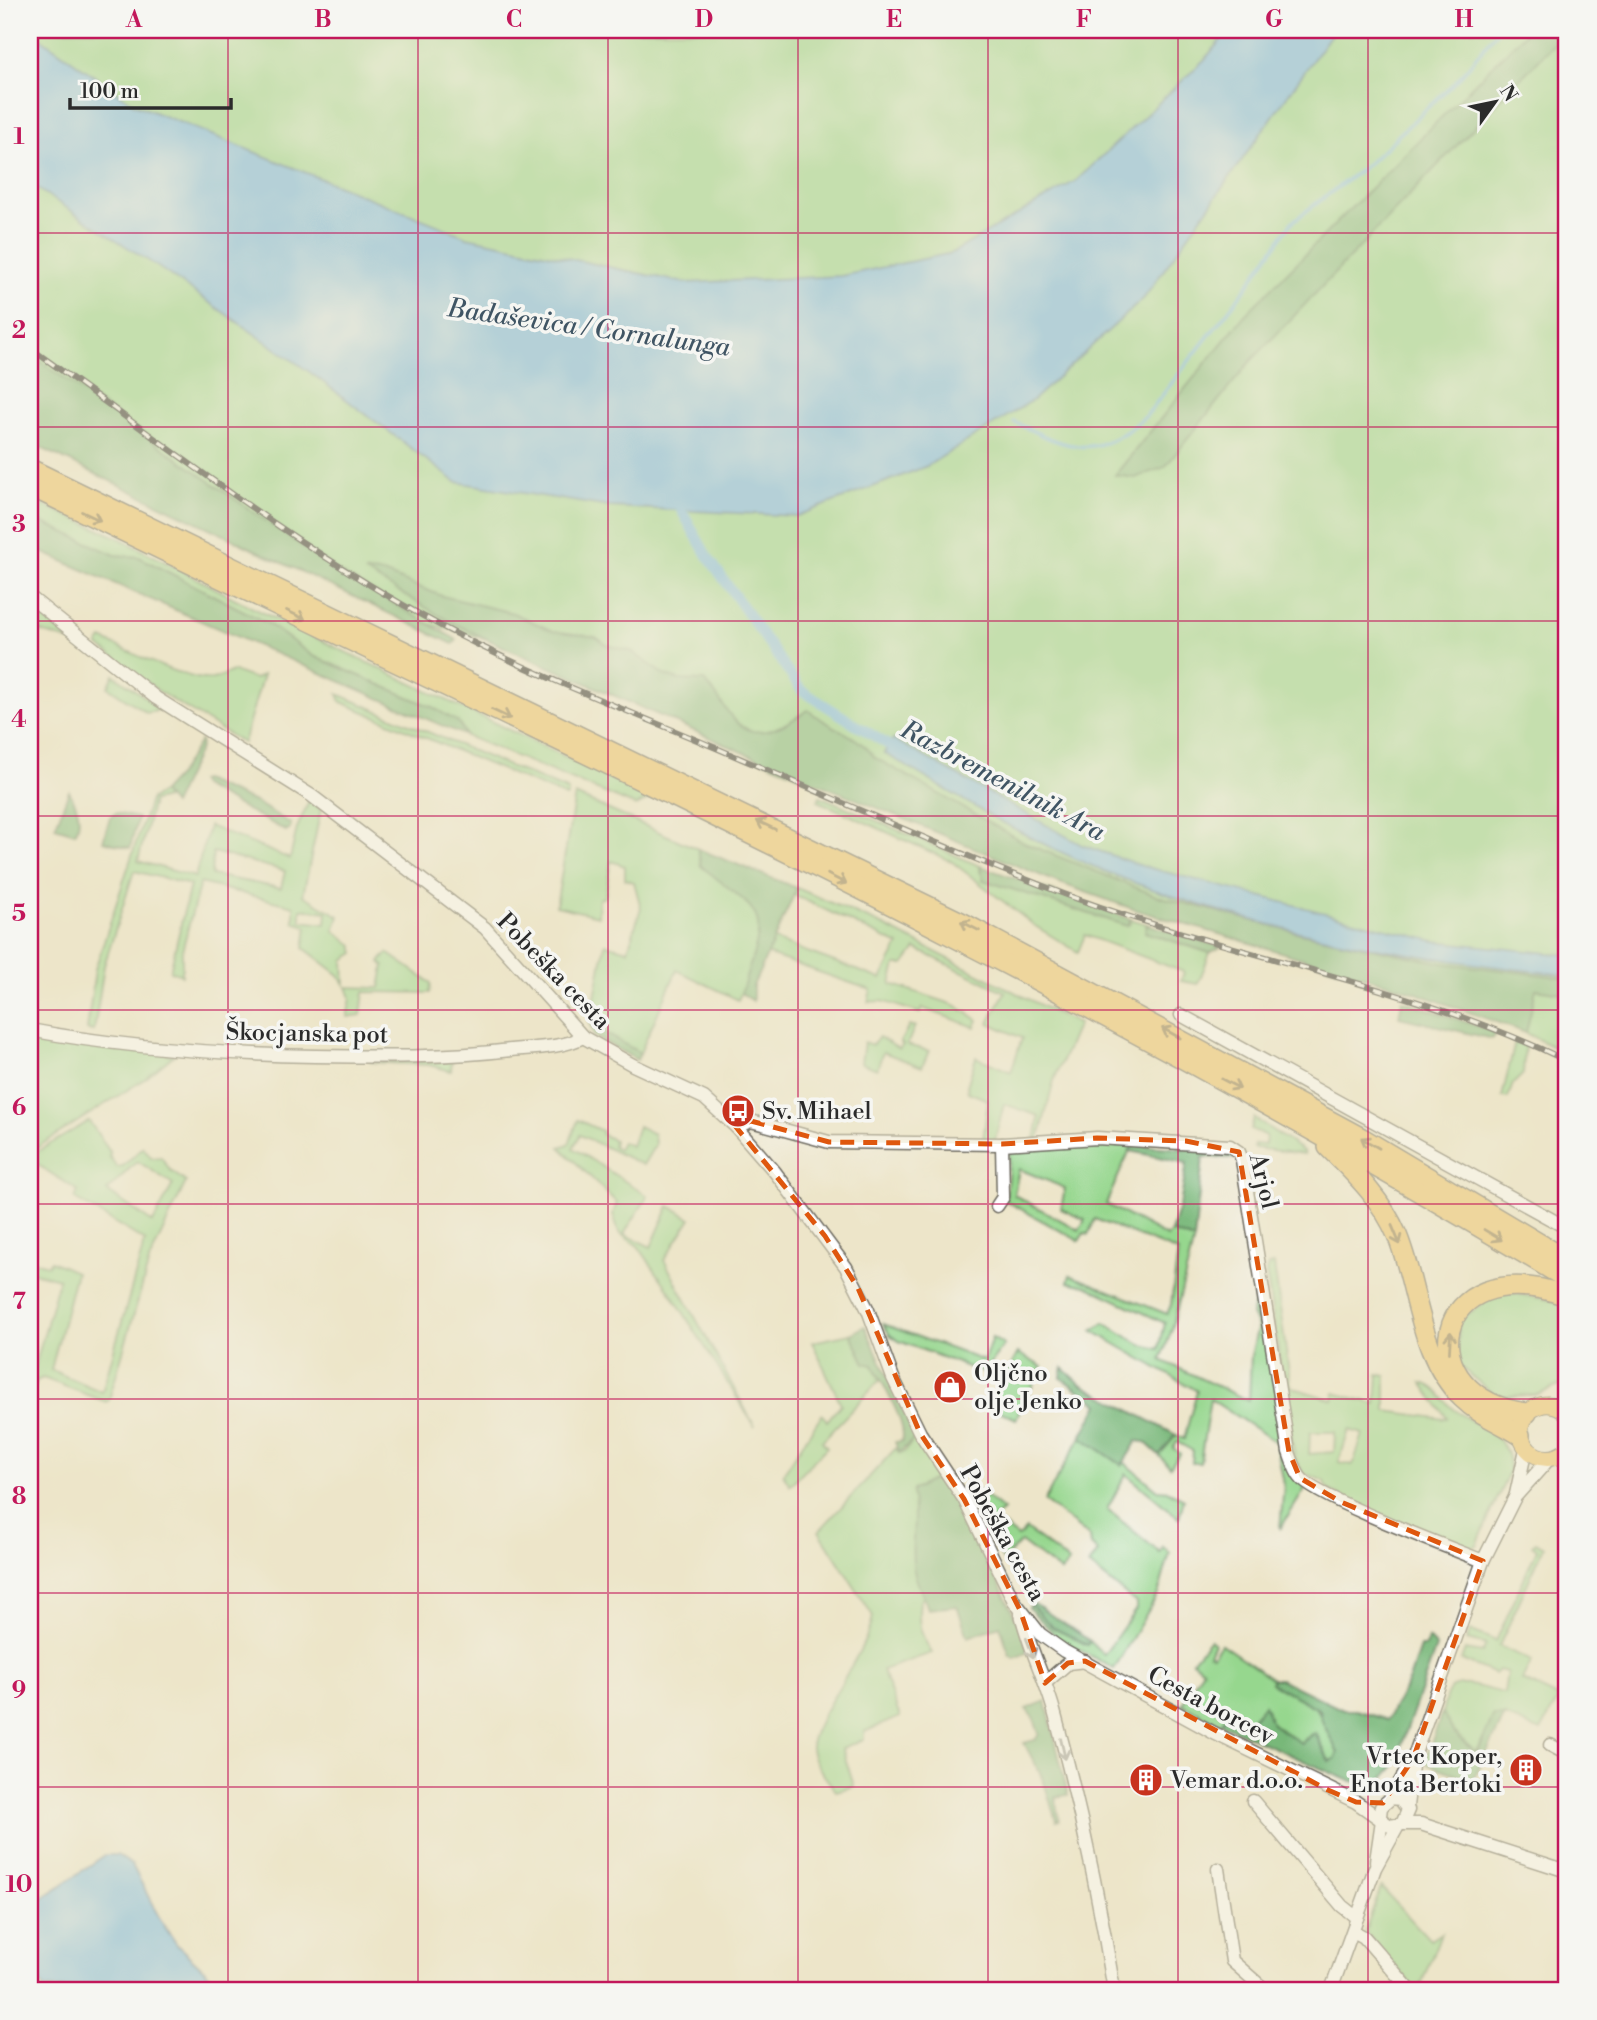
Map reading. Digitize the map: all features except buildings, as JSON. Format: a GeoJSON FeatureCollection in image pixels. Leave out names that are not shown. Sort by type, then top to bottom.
{"type":"FeatureCollection","features":[{"type":"Feature","properties":{"kind":"highway"},"geometry":{"type":"LineString","coordinates":[[30,469],[965,924],[1350,1132],[1567,1260]]}},
{"type":"Feature","properties":{"kind":"highway"},"geometry":{"type":"LineString","coordinates":[[30,486],[937,928],[1307,1126],[1567,1279]]}},
{"type":"Feature","properties":{"kind":"highway"},"geometry":{"type":"LineString","coordinates":[[1307,1126],[1349,1166],[1385,1210],[1406,1261],[1427,1338],[1449,1381],[1479,1412],[1523,1442]]}},
{"type":"Feature","properties":{"kind":"highway"},"geometry":{"type":"LineString","coordinates":[[1527,1413],[1488,1401],[1466,1387],[1454,1370],[1448,1348],[1451,1327],[1459,1310],[1475,1294],[1493,1287],[1531,1285],[1567,1296]]}},
{"type":"Feature","properties":{"kind":"main road"},"geometry":{"type":"LineString","coordinates":[[1562,1454],[1538,1457],[1523,1442],[1521,1423],[1527,1413],[1538,1406],[1564,1407]]}},
{"type":"Feature","properties":{"kind":"street","name":"Pobeška cesta"},"geometry":{"type":"LineString","coordinates":[[30,597],[156,698],[312,796],[485,928],[583,1037],[633,1065],[704,1098],[736,1126],[775,1172],[846,1267],[868,1310],[893,1378],[920,1433],[964,1499],[1020,1610],[1040,1634],[1085,1661]]}},
{"type":"Feature","properties":{"kind":"street"},"geometry":{"type":"LineString","coordinates":[[1181,1015],[1567,1227]]}},
{"type":"Feature","properties":{"kind":"street","name":"Škocjanska pot"},"geometry":{"type":"LineString","coordinates":[[30,1030],[85,1041],[187,1051],[338,1056],[456,1056],[549,1046],[583,1037]]}},
{"type":"Feature","properties":{"kind":"street","name":"Arjol"},"geometry":{"type":"LineString","coordinates":[[736,1126],[751,1121],[829,1142],[1002,1144],[1097,1138],[1186,1141],[1230,1146],[1240,1152],[1289,1452],[1300,1478],[1311,1488],[1341,1502],[1483,1561]]}},
{"type":"Feature","properties":{"kind":"street"},"geometry":{"type":"LineString","coordinates":[[997,1206],[1003,1197],[1002,1144]]}},
{"type":"Feature","properties":{"kind":"street"},"geometry":{"type":"LineString","coordinates":[[1331,1990],[1375,1868],[1384,1809],[1413,1759],[1483,1561],[1515,1497],[1523,1442]]}},
{"type":"Feature","properties":{"kind":"street"},"geometry":{"type":"LineString","coordinates":[[1515,1497],[1562,1454]]}},
{"type":"Feature","properties":{"kind":"street"},"geometry":{"type":"LineString","coordinates":[[1020,1610],[1027,1641],[1055,1713],[1114,1990]]}},
{"type":"Feature","properties":{"kind":"street"},"geometry":{"type":"LineString","coordinates":[[1045,1684],[1068,1663],[1085,1661]]}},
{"type":"Feature","properties":{"kind":"street","name":"Cesta borcev"},"geometry":{"type":"LineString","coordinates":[[1085,1661],[1214,1733],[1356,1801],[1384,1809]]}},
{"type":"Feature","properties":{"kind":"street"},"geometry":{"type":"LineString","coordinates":[[1550,1745],[1567,1754]]}},
{"type":"Feature","properties":{"kind":"street"},"geometry":{"type":"LineString","coordinates":[[1375,1868],[1407,1809],[1413,1759]]}},
{"type":"Feature","properties":{"kind":"street"},"geometry":{"type":"LineString","coordinates":[[1384,1809],[1400,1799],[1421,1825]]}},
{"type":"Feature","properties":{"kind":"street"},"geometry":{"type":"LineString","coordinates":[[1253,1801],[1342,1906],[1363,1937],[1410,1990]]}},
{"type":"Feature","properties":{"kind":"street"},"geometry":{"type":"LineString","coordinates":[[1384,1809],[1390,1826],[1421,1825],[1567,1871]]}},
{"type":"Feature","properties":{"kind":"street"},"geometry":{"type":"LineString","coordinates":[[1218,1869],[1232,1961],[1265,1990]]}},
{"type":"Feature","properties":{"kind":"highlighted area"},"geometry":{"type":"Polygon","coordinates":[[[751,1121],[829,1142],[1002,1144],[1097,1138],[1186,1141],[1239,1152],[1289,1452],[1300,1478],[1341,1502],[1483,1561],[1413,1759],[1383,1803],[1356,1802],[1328,1790],[1085,1661],[1068,1663],[1045,1683],[1020,1610],[964,1499],[920,1433],[858,1288],[825,1236],[736,1127],[751,1121]]]}},
{"type":"Feature","properties":{"kind":"green space"},"geometry":{"type":"Polygon","coordinates":[[[30,30],[1567,30],[1567,1054],[1488,1014],[1320,961],[510,645],[405,618],[260,553],[30,436],[30,30]]]}},
{"type":"Feature","properties":{"kind":"green space"},"geometry":{"type":"Polygon","coordinates":[[[1528,30],[1567,30],[1249,363],[1165,467],[1135,478],[1115,475],[1244,316],[1528,30]]]}},
{"type":"Feature","properties":{"kind":"green space"},"geometry":{"type":"Polygon","coordinates":[[[30,354],[337,571],[457,640],[453,644],[39,447],[37,437],[30,430],[30,354]]]}},
{"type":"Feature","properties":{"kind":"green space"},"geometry":{"type":"Polygon","coordinates":[[[30,499],[119,538],[253,608],[652,798],[636,806],[466,736],[461,726],[432,707],[313,656],[267,623],[139,557],[115,555],[34,520],[30,517],[30,499]]]}},
{"type":"Feature","properties":{"kind":"green space"},"geometry":{"type":"Polygon","coordinates":[[[30,517],[115,555],[139,557],[267,623],[313,656],[432,707],[458,722],[466,736],[30,547],[30,517]]]}},
{"type":"Feature","properties":{"kind":"green space"},"geometry":{"type":"Polygon","coordinates":[[[365,572],[383,573],[442,596],[513,613],[553,631],[596,637],[607,645],[631,651],[664,675],[679,680],[704,681],[739,724],[756,732],[775,729],[808,710],[861,743],[874,757],[1027,844],[1157,896],[1300,933],[1442,963],[1567,978],[1567,994],[1536,989],[1526,1033],[1403,988],[1133,909],[1054,881],[740,751],[449,621],[365,572]]]}},
{"type":"Feature","properties":{"kind":"green space"},"geometry":{"type":"Polygon","coordinates":[[[41,616],[71,641],[32,629],[36,617],[41,616]]]}},
{"type":"Feature","properties":{"kind":"green space"},"geometry":{"type":"Polygon","coordinates":[[[102,639],[173,671],[201,679],[215,678],[233,671],[255,679],[263,675],[243,743],[161,693],[98,645],[102,639]]]}},
{"type":"Feature","properties":{"kind":"green space"},"geometry":{"type":"Polygon","coordinates":[[[114,675],[159,707],[156,711],[147,713],[108,687],[114,675]]]}},
{"type":"Feature","properties":{"kind":"green space"},"geometry":{"type":"Polygon","coordinates":[[[338,694],[568,791],[568,795],[566,797],[341,702],[338,694]]]}},
{"type":"Feature","properties":{"kind":"green space"},"geometry":{"type":"Polygon","coordinates":[[[200,741],[201,746],[173,805],[162,792],[179,774],[200,741]]]}},
{"type":"Feature","properties":{"kind":"green space"},"geometry":{"type":"Polygon","coordinates":[[[203,780],[257,803],[291,824],[290,829],[286,831],[202,786],[199,781],[203,780]]]}},
{"type":"Feature","properties":{"kind":"green space"},"geometry":{"type":"Polygon","coordinates":[[[69,791],[79,817],[75,833],[55,827],[69,791]]]}},
{"type":"Feature","properties":{"kind":"green space"},"geometry":{"type":"Polygon","coordinates":[[[162,792],[166,798],[153,801],[138,861],[195,877],[209,826],[290,859],[297,828],[309,801],[321,809],[303,895],[339,916],[334,931],[353,945],[355,953],[344,960],[345,984],[339,975],[304,948],[307,927],[294,922],[294,906],[200,883],[182,951],[182,975],[170,971],[190,885],[134,871],[104,966],[94,1031],[87,1030],[95,969],[150,800],[162,792]],[[213,852],[211,875],[281,888],[285,871],[213,852]],[[301,909],[301,921],[326,924],[327,912],[301,909]]]}},
{"type":"Feature","properties":{"kind":"green space"},"geometry":{"type":"Polygon","coordinates":[[[575,795],[698,849],[701,866],[744,898],[755,911],[759,921],[756,956],[738,1000],[677,970],[640,1053],[590,1024],[605,944],[628,950],[641,908],[634,882],[625,879],[625,866],[611,861],[605,897],[599,899],[598,916],[556,906],[575,795]]]}},
{"type":"Feature","properties":{"kind":"green space"},"geometry":{"type":"Polygon","coordinates":[[[820,796],[980,866],[980,872],[1130,924],[1131,919],[1147,924],[1145,932],[1210,953],[1198,984],[1181,981],[1184,972],[1085,935],[1078,952],[1035,926],[951,861],[818,801],[820,796]]]}},
{"type":"Feature","properties":{"kind":"green space"},"geometry":{"type":"Polygon","coordinates":[[[116,813],[138,818],[130,848],[103,841],[110,817],[116,813]]]}},
{"type":"Feature","properties":{"kind":"green space"},"geometry":{"type":"Polygon","coordinates":[[[698,849],[797,888],[753,986],[753,1001],[741,993],[756,945],[757,918],[739,897],[701,866],[698,849]]]}},
{"type":"Feature","properties":{"kind":"green space"},"geometry":{"type":"Polygon","coordinates":[[[980,866],[1131,919],[1127,926],[983,880],[980,866]]]}},
{"type":"Feature","properties":{"kind":"green space"},"geometry":{"type":"Polygon","coordinates":[[[797,888],[884,926],[1078,1024],[1054,1080],[1039,1139],[1035,1139],[1039,1116],[1004,1104],[995,1140],[983,1141],[988,1100],[968,1092],[967,1086],[976,1057],[1011,1072],[1022,1038],[989,1023],[1005,992],[916,949],[904,965],[896,965],[891,984],[955,1005],[978,1020],[975,1027],[922,1008],[920,1013],[882,1001],[868,1002],[871,990],[766,954],[772,939],[881,979],[899,945],[794,895],[797,888]]]}},
{"type":"Feature","properties":{"kind":"green space"},"geometry":{"type":"Polygon","coordinates":[[[1147,924],[1221,947],[1210,953],[1145,932],[1147,924]]]}},
{"type":"Feature","properties":{"kind":"green space"},"geometry":{"type":"Polygon","coordinates":[[[388,953],[431,983],[430,993],[364,992],[361,1015],[347,1017],[351,998],[347,987],[380,988],[384,966],[380,962],[388,953]]]}},
{"type":"Feature","properties":{"kind":"green space"},"geometry":{"type":"Polygon","coordinates":[[[1402,1000],[1495,1032],[1495,1036],[1492,1039],[1399,1017],[1402,1000]]]}},
{"type":"Feature","properties":{"kind":"green space"},"geometry":{"type":"Polygon","coordinates":[[[590,1025],[640,1053],[637,1060],[594,1036],[590,1025]]]}},
{"type":"Feature","properties":{"kind":"green space"},"geometry":{"type":"Polygon","coordinates":[[[909,1026],[915,1026],[907,1045],[929,1051],[922,1067],[883,1052],[877,1069],[861,1063],[864,1042],[872,1045],[879,1037],[899,1049],[909,1026]]]}},
{"type":"Feature","properties":{"kind":"green space"},"geometry":{"type":"Polygon","coordinates":[[[30,1034],[174,1055],[146,1078],[30,1152],[30,1034]]]}},
{"type":"Feature","properties":{"kind":"green space"},"geometry":{"type":"Polygon","coordinates":[[[1515,1042],[1525,1046],[1523,1074],[1513,1084],[1508,1098],[1502,1097],[1515,1042]]]}},
{"type":"Feature","properties":{"kind":"green space"},"geometry":{"type":"Polygon","coordinates":[[[452,1059],[451,1071],[429,1065],[369,1062],[452,1059]]]}},
{"type":"Feature","properties":{"kind":"green space"},"geometry":{"type":"Polygon","coordinates":[[[1254,1118],[1304,1154],[1254,1148],[1255,1144],[1265,1145],[1266,1136],[1251,1129],[1254,1118]]]}},
{"type":"Feature","properties":{"kind":"green space"},"geometry":{"type":"Polygon","coordinates":[[[578,1120],[602,1131],[601,1134],[614,1140],[613,1146],[618,1149],[622,1142],[631,1146],[638,1126],[654,1134],[655,1145],[643,1165],[580,1135],[573,1148],[648,1196],[624,1234],[651,1247],[669,1206],[691,1218],[664,1260],[755,1427],[673,1296],[638,1246],[619,1233],[613,1214],[617,1203],[560,1147],[569,1144],[578,1120]]]}},
{"type":"Feature","properties":{"kind":"green space"},"geometry":{"type":"Polygon","coordinates":[[[89,1121],[117,1167],[123,1166],[143,1147],[152,1158],[161,1157],[171,1171],[186,1182],[150,1259],[109,1400],[106,1402],[43,1378],[36,1381],[30,1401],[30,1376],[33,1374],[59,1279],[30,1272],[30,1260],[48,1265],[51,1261],[76,1272],[51,1370],[102,1392],[145,1241],[75,1199],[78,1191],[35,1163],[30,1172],[30,1156],[89,1121]],[[137,1161],[107,1191],[153,1223],[173,1184],[137,1161]]]}},
{"type":"Feature","properties":{"kind":"green space"},"geometry":{"type":"Polygon","coordinates":[[[1057,1144],[1132,1145],[1106,1204],[1167,1237],[1171,1232],[1194,1240],[1172,1329],[1161,1360],[1249,1401],[1251,1356],[1258,1326],[1252,1315],[1257,1281],[1273,1375],[1305,1489],[1280,1529],[1284,1485],[1276,1442],[1210,1399],[1200,1463],[1192,1463],[1193,1451],[1177,1442],[1173,1448],[1180,1454],[1170,1467],[1159,1455],[1176,1435],[1184,1439],[1197,1391],[1093,1331],[1104,1323],[1142,1345],[1159,1349],[1165,1323],[1086,1286],[1068,1282],[1070,1275],[1167,1314],[1171,1305],[1178,1252],[1095,1219],[1088,1235],[1084,1233],[1079,1241],[1006,1201],[1010,1149],[1057,1144]],[[1019,1169],[1014,1195],[1079,1230],[1085,1220],[1061,1209],[1065,1188],[1019,1169]]]}},
{"type":"Feature","properties":{"kind":"green space"},"geometry":{"type":"Polygon","coordinates":[[[1132,1145],[1231,1152],[1236,1158],[1203,1157],[1194,1240],[1171,1232],[1181,1200],[1187,1163],[1130,1151],[1132,1145]]]}},
{"type":"Feature","properties":{"kind":"green space"},"geometry":{"type":"Polygon","coordinates":[[[1274,1264],[1291,1387],[1333,1400],[1335,1393],[1376,1404],[1378,1374],[1386,1376],[1386,1411],[1447,1418],[1422,1383],[1432,1387],[1455,1410],[1500,1441],[1509,1460],[1509,1472],[1477,1545],[1471,1549],[1398,1523],[1327,1489],[1325,1481],[1303,1473],[1295,1458],[1266,1272],[1268,1266],[1274,1264]],[[1349,1430],[1339,1462],[1353,1465],[1363,1434],[1349,1430]],[[1310,1432],[1309,1454],[1334,1452],[1335,1432],[1310,1432]]]}},
{"type":"Feature","properties":{"kind":"green space"},"geometry":{"type":"Polygon","coordinates":[[[1501,1291],[1567,1303],[1567,1383],[1536,1395],[1502,1396],[1500,1400],[1457,1364],[1459,1320],[1501,1291]]]}},
{"type":"Feature","properties":{"kind":"green space"},"geometry":{"type":"Polygon","coordinates":[[[883,1324],[984,1361],[992,1338],[1004,1345],[984,1373],[899,1341],[890,1335],[883,1324]]]}},
{"type":"Feature","properties":{"kind":"green space"},"geometry":{"type":"Polygon","coordinates":[[[865,1326],[915,1438],[899,1453],[895,1442],[902,1441],[903,1434],[898,1414],[873,1365],[865,1363],[851,1334],[865,1326]]]}},
{"type":"Feature","properties":{"kind":"green space"},"geometry":{"type":"Polygon","coordinates":[[[851,1334],[865,1363],[873,1365],[880,1380],[822,1441],[827,1447],[790,1485],[783,1474],[822,1414],[827,1421],[841,1404],[812,1342],[851,1334]]]}},
{"type":"Feature","properties":{"kind":"green space"},"geometry":{"type":"Polygon","coordinates":[[[1018,1353],[1042,1367],[1016,1419],[989,1406],[1018,1353]]]}},
{"type":"Feature","properties":{"kind":"green space"},"geometry":{"type":"Polygon","coordinates":[[[1063,1368],[1081,1384],[1176,1435],[1159,1455],[1145,1442],[1137,1441],[1122,1465],[1081,1437],[1099,1404],[1061,1378],[1063,1368]]]}},
{"type":"Feature","properties":{"kind":"green space"},"geometry":{"type":"Polygon","coordinates":[[[1081,1437],[1122,1465],[1125,1463],[1158,1490],[1169,1491],[1184,1499],[1179,1518],[1126,1474],[1107,1509],[1160,1553],[1163,1547],[1170,1553],[1158,1594],[1114,1669],[1057,1637],[1029,1608],[1031,1605],[1052,1627],[1087,1645],[1090,1641],[1104,1655],[1136,1609],[1136,1603],[1089,1565],[1098,1552],[1091,1545],[1090,1537],[1044,1501],[1081,1437]]]}},
{"type":"Feature","properties":{"kind":"green space"},"geometry":{"type":"Polygon","coordinates":[[[915,1438],[940,1476],[913,1490],[915,1555],[924,1598],[920,1601],[919,1622],[932,1653],[882,1670],[900,1717],[864,1732],[864,1739],[842,1748],[854,1786],[836,1791],[815,1761],[811,1749],[813,1738],[861,1649],[873,1616],[819,1531],[896,1448],[899,1453],[904,1452],[915,1438]]]}},
{"type":"Feature","properties":{"kind":"green space"},"geometry":{"type":"Polygon","coordinates":[[[940,1476],[968,1521],[1020,1627],[1028,1652],[1015,1658],[1010,1656],[1000,1626],[968,1637],[957,1606],[928,1609],[914,1571],[912,1494],[913,1490],[940,1476]]]}},
{"type":"Feature","properties":{"kind":"green space"},"geometry":{"type":"Polygon","coordinates":[[[974,1487],[1003,1510],[994,1518],[1018,1537],[1026,1529],[1069,1562],[1061,1572],[1021,1542],[1003,1560],[970,1491],[974,1487]]]}},
{"type":"Feature","properties":{"kind":"green space"},"geometry":{"type":"Polygon","coordinates":[[[1536,1542],[1544,1547],[1499,1646],[1532,1661],[1522,1680],[1559,1698],[1541,1731],[1505,1716],[1483,1739],[1475,1752],[1453,1731],[1442,1713],[1446,1699],[1449,1691],[1460,1685],[1504,1693],[1507,1672],[1499,1670],[1495,1674],[1461,1660],[1465,1650],[1482,1653],[1486,1645],[1467,1640],[1470,1630],[1496,1641],[1537,1549],[1532,1545],[1536,1542]]]}},
{"type":"Feature","properties":{"kind":"green space"},"geometry":{"type":"Polygon","coordinates":[[[1033,1603],[1090,1641],[1088,1645],[1052,1627],[1031,1605],[1033,1603]]]}},
{"type":"Feature","properties":{"kind":"green space"},"geometry":{"type":"Polygon","coordinates":[[[1210,1639],[1214,1643],[1209,1654],[1213,1655],[1221,1644],[1272,1679],[1272,1683],[1315,1705],[1338,1753],[1335,1759],[1329,1761],[1317,1735],[1312,1734],[1300,1743],[1272,1724],[1263,1706],[1246,1725],[1226,1716],[1221,1724],[1182,1704],[1203,1669],[1192,1661],[1210,1639]]]}},
{"type":"Feature","properties":{"kind":"green space"},"geometry":{"type":"Polygon","coordinates":[[[1428,1639],[1436,1647],[1393,1768],[1377,1786],[1347,1780],[1221,1724],[1226,1716],[1247,1725],[1264,1705],[1272,1724],[1301,1743],[1315,1733],[1329,1761],[1335,1759],[1338,1753],[1322,1721],[1320,1710],[1271,1683],[1272,1679],[1280,1679],[1343,1710],[1356,1710],[1387,1720],[1409,1680],[1420,1647],[1425,1647],[1428,1639]]]}},
{"type":"Feature","properties":{"kind":"green space"},"geometry":{"type":"Polygon","coordinates":[[[1046,1701],[1068,1795],[1055,1797],[1059,1820],[1056,1821],[1043,1779],[1024,1743],[1035,1740],[1039,1734],[1034,1719],[1026,1709],[1046,1701]]]}},
{"type":"Feature","properties":{"kind":"green space"},"geometry":{"type":"Polygon","coordinates":[[[1442,1713],[1453,1731],[1475,1752],[1479,1750],[1493,1716],[1505,1716],[1473,1780],[1424,1763],[1442,1713]]]}},
{"type":"Feature","properties":{"kind":"green space"},"geometry":{"type":"Polygon","coordinates":[[[1381,1887],[1430,1940],[1441,1933],[1419,1990],[1416,1990],[1365,1932],[1381,1887]]]}},
{"type":"Feature","properties":{"kind":"water","name":"Badaševica / Cornalunga"},"geometry":{"type":"Polygon","coordinates":[[[1229,30],[1334,30],[1144,298],[1033,400],[927,466],[797,516],[609,507],[456,482],[311,373],[155,265],[30,184],[30,31],[134,104],[467,237],[685,283],[841,276],[952,253],[1077,180],[1205,59],[1229,30]]]}},
{"type":"Feature","properties":{"kind":"water"},"geometry":{"type":"Polygon","coordinates":[[[893,739],[1082,845],[1142,866],[1434,941],[1567,955],[1567,975],[1369,947],[1303,933],[1173,897],[1110,874],[1029,837],[987,814],[884,753],[893,739]]]}},
{"type":"Feature","properties":{"kind":"water"},"geometry":{"type":"Polygon","coordinates":[[[105,1855],[117,1855],[132,1865],[161,1921],[178,1946],[226,1990],[44,1989],[35,1970],[30,1946],[30,1922],[37,1902],[105,1855]]]}},
{"type":"Feature","properties":{"kind":"waterway"},"geometry":{"type":"LineString","coordinates":[[1014,422],[1051,439],[1082,446],[1096,445],[1128,431],[1146,416],[1243,292],[1292,222],[1367,165],[1459,78],[1498,30]]}},
{"type":"Feature","properties":{"kind":"waterway","name":"Razbremenilnik Ara"},"geometry":{"type":"LineString","coordinates":[[675,499],[706,554],[801,690],[901,753]]}},
{"type":"Feature","properties":{"kind":"railway"},"geometry":{"type":"LineString","coordinates":[[30,348],[231,493],[334,563],[441,626],[508,659],[1056,891],[1184,933],[1442,1010],[1567,1061]]}},
{"type":"Feature","properties":{"kind":"place","name":"Sv. Mihael"},"geometry":{"type":"Point","coordinates":[738,1111]}},
{"type":"Feature","properties":{"kind":"place","name":"Oljčno olje Jenko"},"geometry":{"type":"Point","coordinates":[950,1387]}},
{"type":"Feature","properties":{"kind":"place","name":"Vrtec Koper, Enota Bertoki"},"geometry":{"type":"Point","coordinates":[1526,1770]}},
{"type":"Feature","properties":{"kind":"place","name":"Vemar d.o.o."},"geometry":{"type":"Point","coordinates":[1146,1780]}}]}
